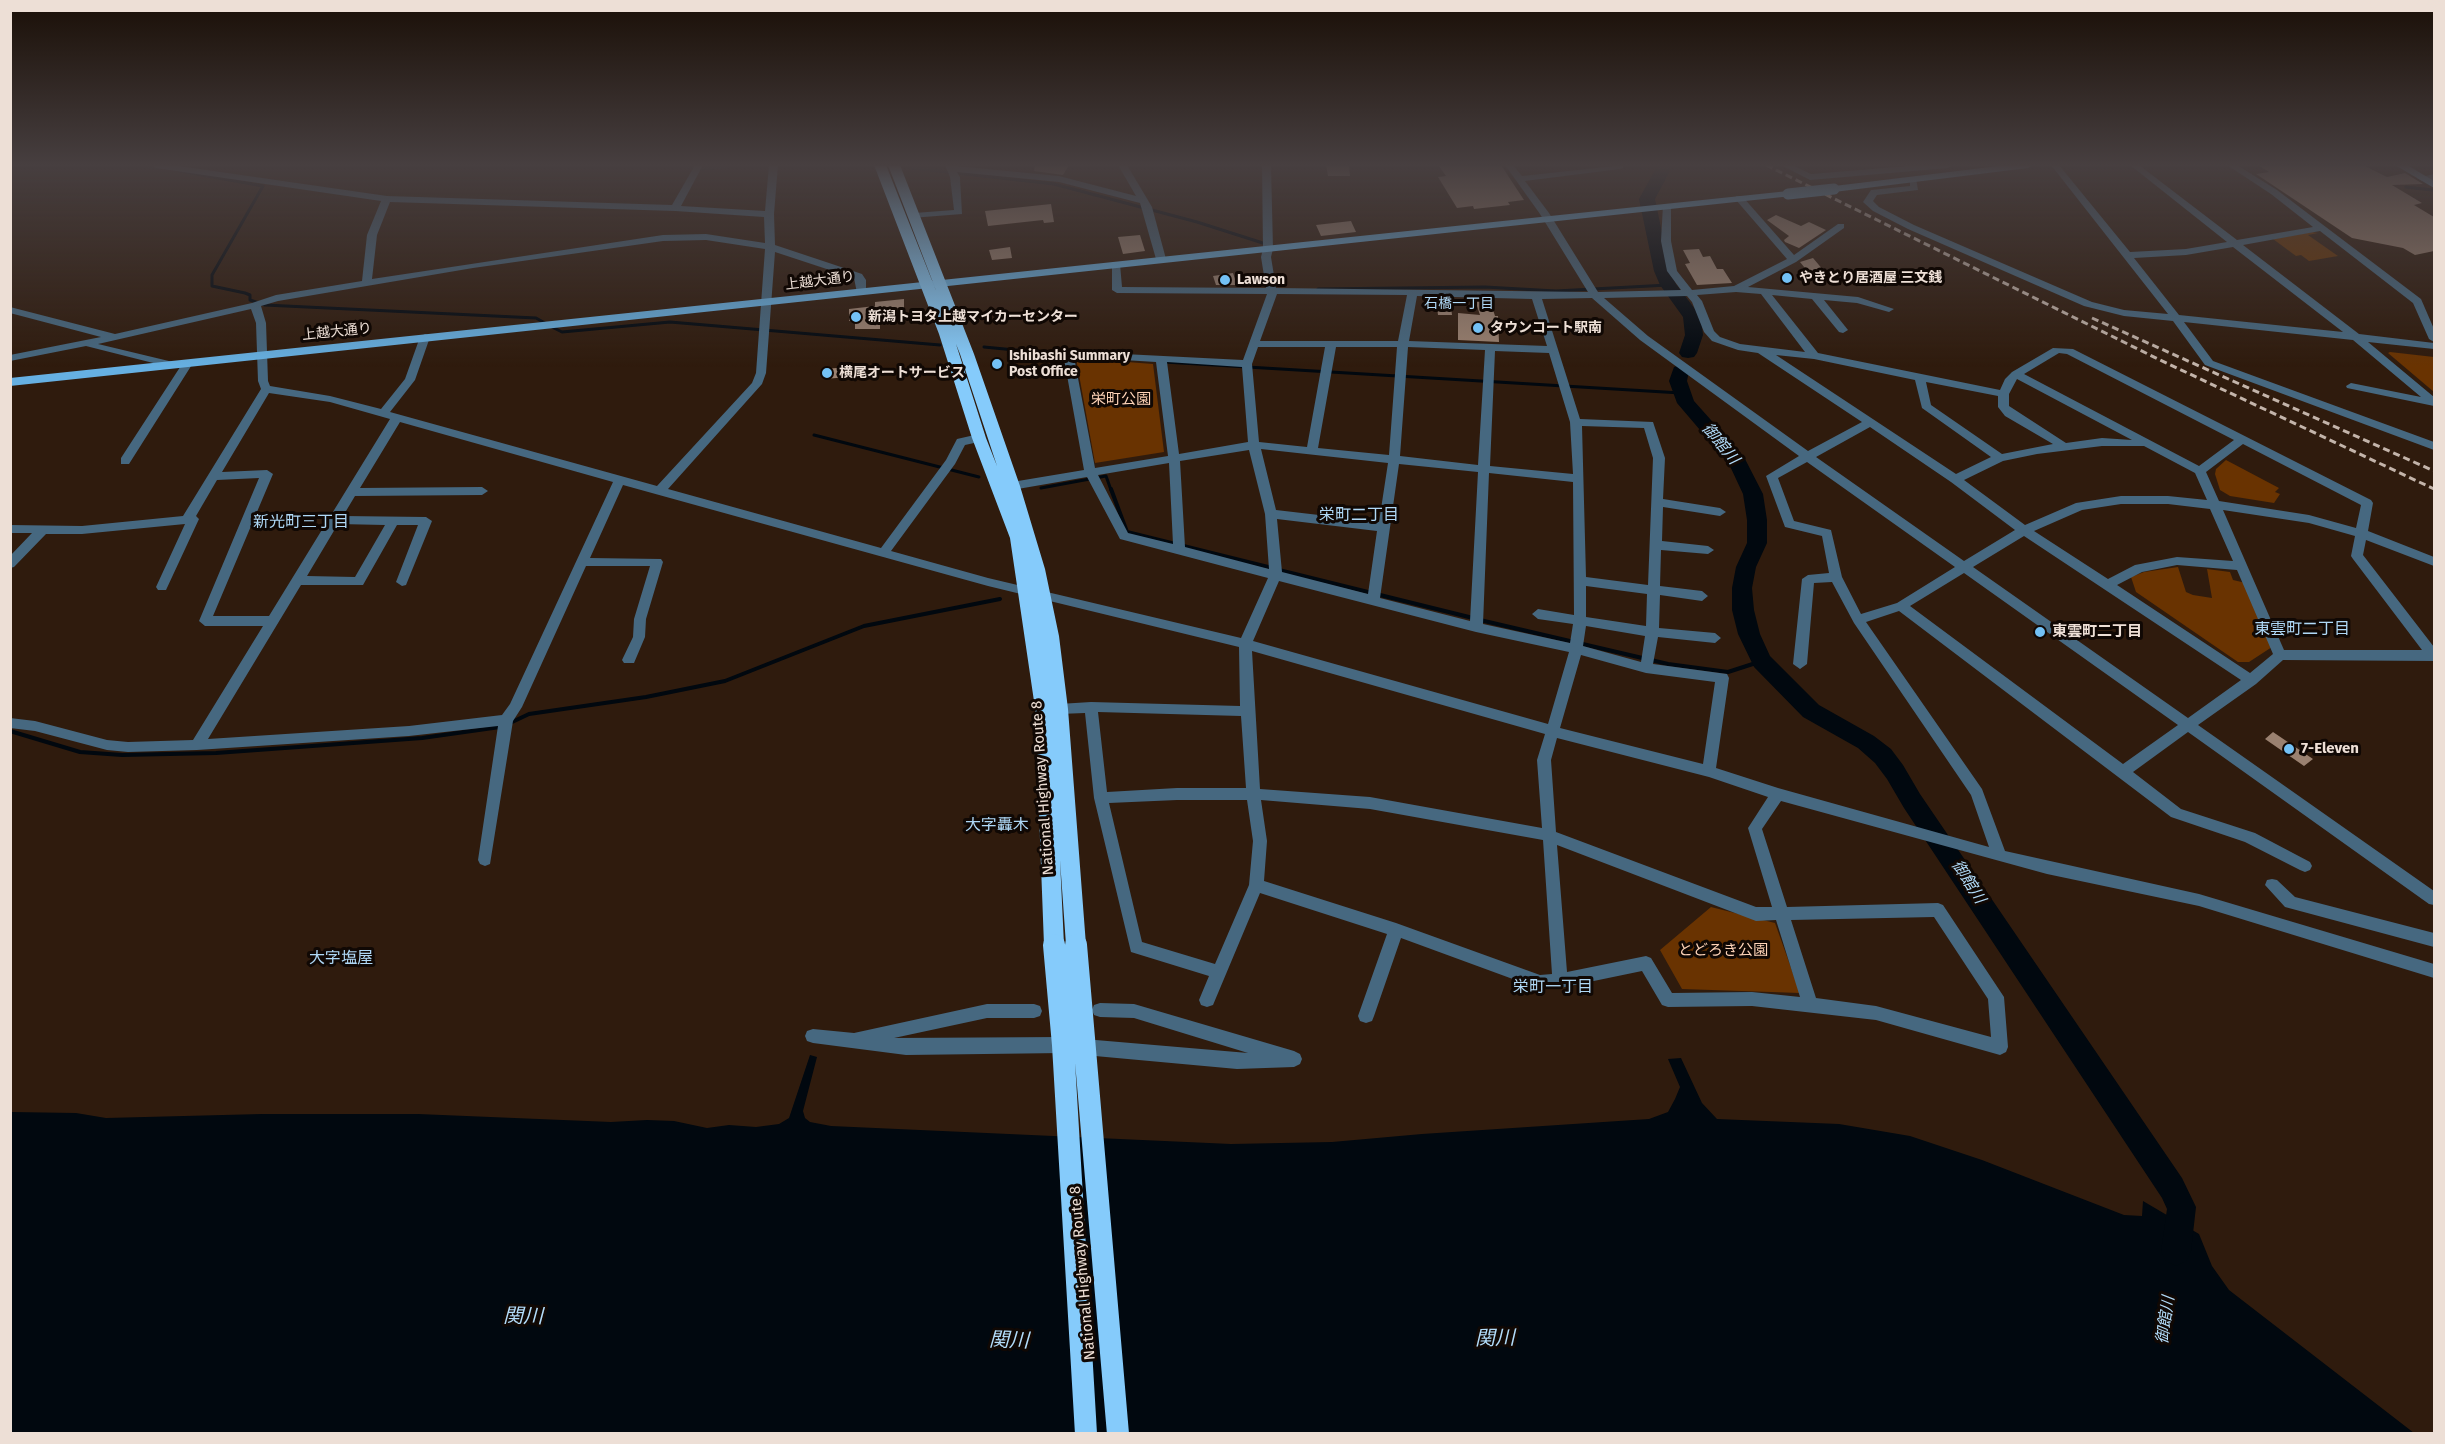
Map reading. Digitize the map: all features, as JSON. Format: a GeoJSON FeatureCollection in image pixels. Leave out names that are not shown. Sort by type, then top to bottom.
{"type":"FeatureCollection","features":[{"type":"Feature","properties":{"kind":"highway","name":"National Highway Route 8"},"geometry":{"type":"LineString","coordinates":[[910,232],[933,283],[1012,486],[1037,569],[1033,592],[1073,1046],[1118,1434]]}},
{"type":"Feature","properties":{"kind":"highway","name":"National Highway Route 8"},"geometry":{"type":"LineString","coordinates":[[919,232],[946,334],[979,438],[1018,538],[1033,592],[1050,636],[1059,709],[1065,945]]}},
{"type":"Feature","properties":{"kind":"highway","name":"National Highway Route 8"},"geometry":{"type":"LineString","coordinates":[[1073,1046],[1086,1434]]}},
{"type":"Feature","properties":{"kind":"main road","name":"上越大通り"},"geometry":{"type":"LineString","coordinates":[[10,382],[1428,232]]}},
{"type":"Feature","properties":{"kind":"street"},"geometry":{"type":"LineString","coordinates":[[367,283],[373,232]]}},
{"type":"Feature","properties":{"kind":"street"},"geometry":{"type":"LineString","coordinates":[[659,491],[757,384],[761,373],[767,302],[770,232]]}},
{"type":"Feature","properties":{"kind":"street"},"geometry":{"type":"LineString","coordinates":[[1153,232],[1161,259]]}},
{"type":"Feature","properties":{"kind":"street"},"geometry":{"type":"LineString","coordinates":[[1207,1000],[1257,885],[1260,841],[1253,794],[1245,644],[1276,574],[1271,513],[1254,445],[1247,364],[1272,293],[1266,257],[1268,232]]}},
{"type":"Feature","properties":{"kind":"street"},"geometry":{"type":"LineString","coordinates":[[1555,232],[1595,296],[1644,338],[2434,899]]}},
{"type":"Feature","properties":{"kind":"street"},"geometry":{"type":"LineString","coordinates":[[1664,232],[1672,271],[1697,301],[1708,332],[1716,339],[1738,347],[1814,356],[2004,394]]}},
{"type":"Feature","properties":{"kind":"street"},"geometry":{"type":"LineString","coordinates":[[1769,232],[1793,260]]}},
{"type":"Feature","properties":{"kind":"street"},"geometry":{"type":"LineString","coordinates":[[1736,290],[1793,260],[1832,232]]}},
{"type":"Feature","properties":{"kind":"street"},"geometry":{"type":"LineString","coordinates":[[1923,232],[2088,304],[2124,313],[2434,346]]}},
{"type":"Feature","properties":{"kind":"street"},"geometry":{"type":"LineString","coordinates":[[2109,232],[2209,363],[2434,446]]}},
{"type":"Feature","properties":{"kind":"street"},"geometry":{"type":"LineString","coordinates":[[2221,232],[2356,337],[2434,403]]}},
{"type":"Feature","properties":{"kind":"street"},"geometry":{"type":"LineString","coordinates":[[2127,255],[2186,252],[2297,232]]}},
{"type":"Feature","properties":{"kind":"street"},"geometry":{"type":"LineString","coordinates":[[2328,232],[2420,304],[2434,339]]}},
{"type":"Feature","properties":{"kind":"street"},"geometry":{"type":"LineString","coordinates":[[10,358],[85,344],[255,305],[276,298],[472,265],[663,238],[706,237],[770,247],[858,276],[861,280],[861,291]]}},
{"type":"Feature","properties":{"kind":"street"},"geometry":{"type":"LineString","coordinates":[[1115,264],[1118,290],[1536,296],[1736,290],[1858,300],[1889,309]]}},
{"type":"Feature","properties":{"kind":"street"},"geometry":{"type":"LineString","coordinates":[[1373,601],[1394,458],[1403,344],[1412,293]]}},
{"type":"Feature","properties":{"kind":"street"},"geometry":{"type":"LineString","coordinates":[[1765,293],[1814,356]]}},
{"type":"Feature","properties":{"kind":"street"},"geometry":{"type":"LineString","coordinates":[[1536,296],[1576,422],[1579,479],[1580,620],[1576,649],[1545,760],[1548,835],[1560,981]]}},
{"type":"Feature","properties":{"kind":"street"},"geometry":{"type":"LineString","coordinates":[[1816,297],[1843,330]]}},
{"type":"Feature","properties":{"kind":"street"},"geometry":{"type":"LineString","coordinates":[[2420,304],[2434,304]]}},
{"type":"Feature","properties":{"kind":"street"},"geometry":{"type":"LineString","coordinates":[[255,305],[261,323],[263,381],[266,389]]}},
{"type":"Feature","properties":{"kind":"street"},"geometry":{"type":"LineString","coordinates":[[10,309],[116,337]]}},
{"type":"Feature","properties":{"kind":"street"},"geometry":{"type":"LineString","coordinates":[[382,415],[411,380],[425,337]]}},
{"type":"Feature","properties":{"kind":"street"},"geometry":{"type":"LineString","coordinates":[[85,344],[169,364]]}},
{"type":"Feature","properties":{"kind":"street"},"geometry":{"type":"LineString","coordinates":[[1255,344],[1403,344],[1554,350]]}},
{"type":"Feature","properties":{"kind":"street"},"geometry":{"type":"LineString","coordinates":[[1312,450],[1331,344]]}},
{"type":"Feature","properties":{"kind":"street"},"geometry":{"type":"LineString","coordinates":[[1476,627],[1490,349]]}},
{"type":"Feature","properties":{"kind":"street"},"geometry":{"type":"LineString","coordinates":[[1760,349],[1955,479],[2024,530],[2109,584],[2251,680]]}},
{"type":"Feature","properties":{"kind":"street"},"geometry":{"type":"LineString","coordinates":[[2062,445],[2003,407],[2004,394],[2009,381],[2016,374],[2057,350],[2069,351],[2367,503],[2358,556],[2434,656]]}},
{"type":"Feature","properties":{"kind":"street"},"geometry":{"type":"LineString","coordinates":[[1247,364],[1068,353],[1090,471],[1124,536],[1373,601],[1646,668],[1722,678],[1709,771]]}},
{"type":"Feature","properties":{"kind":"street"},"geometry":{"type":"LineString","coordinates":[[1161,358],[1174,457],[1179,550]]}},
{"type":"Feature","properties":{"kind":"street"},"geometry":{"type":"LineString","coordinates":[[125,461],[188,363]]}},
{"type":"Feature","properties":{"kind":"street"},"geometry":{"type":"LineString","coordinates":[[2016,374],[2200,471],[2280,655]]}},
{"type":"Feature","properties":{"kind":"street"},"geometry":{"type":"LineString","coordinates":[[1920,379],[1926,406],[2000,458]]}},
{"type":"Feature","properties":{"kind":"street"},"geometry":{"type":"LineString","coordinates":[[2352,386],[2434,403]]}},
{"type":"Feature","properties":{"kind":"street"},"geometry":{"type":"LineString","coordinates":[[266,389],[330,399],[1033,592],[1245,644],[1552,731],[1709,771],[1778,794],[2000,856],[2199,900],[2434,971]]}},
{"type":"Feature","properties":{"kind":"street"},"geometry":{"type":"LineString","coordinates":[[187,520],[266,389]]}},
{"type":"Feature","properties":{"kind":"street"},"geometry":{"type":"LineString","coordinates":[[197,745],[396,418]]}},
{"type":"Feature","properties":{"kind":"street"},"geometry":{"type":"LineString","coordinates":[[1576,422],[1649,425],[1659,458],[1652,632],[1646,668]]}},
{"type":"Feature","properties":{"kind":"street"},"geometry":{"type":"LineString","coordinates":[[1869,423],[1772,476],[1789,525],[1827,533],[1836,577],[1858,620],[1977,793],[2000,856]]}},
{"type":"Feature","properties":{"kind":"street"},"geometry":{"type":"LineString","coordinates":[[884,552],[951,461],[961,442],[979,438]]}},
{"type":"Feature","properties":{"kind":"street"},"geometry":{"type":"LineString","coordinates":[[2200,471],[2241,440]]}},
{"type":"Feature","properties":{"kind":"street"},"geometry":{"type":"LineString","coordinates":[[1955,479],[2000,458],[2062,445],[2102,442],[2148,444]]}},
{"type":"Feature","properties":{"kind":"street"},"geometry":{"type":"LineString","coordinates":[[1012,486],[1254,445],[1483,467],[1579,479]]}},
{"type":"Feature","properties":{"kind":"street"},"geometry":{"type":"LineString","coordinates":[[212,476],[267,474],[205,621],[274,621]]}},
{"type":"Feature","properties":{"kind":"street"},"geometry":{"type":"LineString","coordinates":[[485,860],[506,720],[515,707],[620,479]]}},
{"type":"Feature","properties":{"kind":"street"},"geometry":{"type":"LineString","coordinates":[[351,492],[482,492]]}},
{"type":"Feature","properties":{"kind":"street"},"geometry":{"type":"LineString","coordinates":[[1858,620],[1901,606],[2024,530],[2063,512],[2096,503],[2143,499],[2278,513],[2361,533],[2434,562]]}},
{"type":"Feature","properties":{"kind":"street"},"geometry":{"type":"LineString","coordinates":[[1658,502],[1720,512]]}},
{"type":"Feature","properties":{"kind":"street"},"geometry":{"type":"LineString","coordinates":[[1271,513],[1383,527]]}},
{"type":"Feature","properties":{"kind":"street"},"geometry":{"type":"LineString","coordinates":[[10,529],[82,530],[193,519],[162,586]]}},
{"type":"Feature","properties":{"kind":"street"},"geometry":{"type":"LineString","coordinates":[[334,520],[426,521],[402,582]]}},
{"type":"Feature","properties":{"kind":"street"},"geometry":{"type":"LineString","coordinates":[[298,580],[359,582],[393,521]]}},
{"type":"Feature","properties":{"kind":"street"},"geometry":{"type":"LineString","coordinates":[[10,564],[43,529]]}},
{"type":"Feature","properties":{"kind":"street"},"geometry":{"type":"LineString","coordinates":[[1655,545],[1708,550]]}},
{"type":"Feature","properties":{"kind":"street"},"geometry":{"type":"LineString","coordinates":[[2109,584],[2139,568],[2177,561],[2241,566]]}},
{"type":"Feature","properties":{"kind":"street"},"geometry":{"type":"LineString","coordinates":[[580,562],[657,562],[640,619],[639,637],[629,660]]}},
{"type":"Feature","properties":{"kind":"street"},"geometry":{"type":"LineString","coordinates":[[1800,664],[1808,579],[1836,577]]}},
{"type":"Feature","properties":{"kind":"street"},"geometry":{"type":"LineString","coordinates":[[1581,581],[1702,596]]}},
{"type":"Feature","properties":{"kind":"street"},"geometry":{"type":"LineString","coordinates":[[1901,606],[2176,813],[2250,837],[2305,866]]}},
{"type":"Feature","properties":{"kind":"street"},"geometry":{"type":"LineString","coordinates":[[1538,614],[1652,632],[1715,638]]}},
{"type":"Feature","properties":{"kind":"street"},"geometry":{"type":"LineString","coordinates":[[2123,772],[2251,680],[2280,655],[2434,656]]}},
{"type":"Feature","properties":{"kind":"street"},"geometry":{"type":"LineString","coordinates":[[1059,709],[1091,707],[1247,711]]}},
{"type":"Feature","properties":{"kind":"street"},"geometry":{"type":"LineString","coordinates":[[1091,707],[1101,798],[1136,947],[1220,972]]}},
{"type":"Feature","properties":{"kind":"street"},"geometry":{"type":"LineString","coordinates":[[10,723],[35,726],[128,747],[197,745],[409,731],[506,720]]}},
{"type":"Feature","properties":{"kind":"street"},"geometry":{"type":"LineString","coordinates":[[1101,798],[1177,794],[1253,794],[1370,803],[1548,835],[1756,914],[1938,910],[1996,997],[2000,1047],[1876,1013],[1752,999],[1668,1000],[1646,963],[1560,981],[1540,982],[1396,930],[1257,885]]}},
{"type":"Feature","properties":{"kind":"street"},"geometry":{"type":"LineString","coordinates":[[1778,794],[1755,828],[1810,1005]]}},
{"type":"Feature","properties":{"kind":"street"},"geometry":{"type":"LineString","coordinates":[[2272,885],[2290,902],[2434,940]]}},
{"type":"Feature","properties":{"kind":"street"},"geometry":{"type":"LineString","coordinates":[[1366,1016],[1396,930]]}},
{"type":"Feature","properties":{"kind":"street"},"geometry":{"type":"LineString","coordinates":[[1034,1011],[987,1011],[858,1038],[813,1036],[906,1047],[1073,1046],[1237,1061],[1294,1059],[1134,1011],[1100,1010]]}},
{"type":"Feature","properties":{"kind":"green space"},"geometry":{"type":"Polygon","coordinates":[[[2318,233],[2308,235],[2338,256],[2309,261],[2301,255],[2296,256],[2273,239],[2318,233]]]}},
{"type":"Feature","properties":{"kind":"green space"},"geometry":{"type":"Polygon","coordinates":[[[2388,353],[2434,357],[2434,392],[2388,353]]]}},
{"type":"Feature","properties":{"kind":"green space","name":"栄町公園"},"geometry":{"type":"Polygon","coordinates":[[[1076,358],[1153,364],[1164,452],[1095,463],[1076,358]]]}},
{"type":"Feature","properties":{"kind":"green space"},"geometry":{"type":"Polygon","coordinates":[[[2226,460],[2279,488],[2275,492],[2280,494],[2274,503],[2230,496],[2220,490],[2215,474],[2216,469],[2226,460]]]}},
{"type":"Feature","properties":{"kind":"green space"},"geometry":{"type":"Polygon","coordinates":[[[2178,567],[2186,592],[2193,595],[2212,598],[2207,569],[2230,572],[2233,580],[2246,583],[2272,647],[2249,662],[2238,662],[2136,592],[2131,577],[2144,572],[2178,567]]]}},
{"type":"Feature","properties":{"kind":"green space","name":"とどろき公園"},"geometry":{"type":"Polygon","coordinates":[[[1711,907],[1775,923],[1800,993],[1682,989],[1660,950],[1711,907]]]}},
{"type":"Feature","properties":{"kind":"water","name":"関川"},"geometry":{"type":"Polygon","coordinates":[[[810,1055],[817,1057],[803,1111],[805,1118],[810,1122],[831,1126],[1231,1144],[1332,1142],[1649,1119],[1668,1112],[1675,1099],[1680,1087],[1668,1059],[1681,1058],[1702,1103],[1717,1119],[1839,1124],[1910,1136],[1982,1160],[2124,1215],[2142,1216],[2143,1201],[2199,1234],[2212,1266],[2229,1290],[2414,1433],[11,1434],[11,1112],[76,1113],[106,1118],[262,1114],[418,1114],[611,1122],[674,1121],[707,1128],[729,1125],[756,1127],[779,1124],[789,1118],[810,1055]]]}},
{"type":"Feature","properties":{"kind":"building"},"geometry":{"type":"Polygon","coordinates":[[[1319,232],[1353,232],[1321,236],[1319,232]]]}},
{"type":"Feature","properties":{"kind":"building"},"geometry":{"type":"Polygon","coordinates":[[[1784,232],[1822,232],[1799,248],[1785,242],[1784,240],[1789,236],[1784,232]]]}},
{"type":"Feature","properties":{"kind":"building"},"geometry":{"type":"Polygon","coordinates":[[[2344,232],[2434,232],[2434,251],[2415,255],[2403,248],[2352,238],[2344,232]]]}},
{"type":"Feature","properties":{"kind":"building"},"geometry":{"type":"Polygon","coordinates":[[[1140,235],[1145,251],[1123,254],[1118,237],[1140,235]]]}},
{"type":"Feature","properties":{"kind":"building"},"geometry":{"type":"Polygon","coordinates":[[[1010,247],[1012,258],[992,260],[989,250],[1010,247]]]}},
{"type":"Feature","properties":{"kind":"building"},"geometry":{"type":"Polygon","coordinates":[[[1699,249],[1703,257],[1710,256],[1717,269],[1723,269],[1732,283],[1697,285],[1685,264],[1690,263],[1683,250],[1699,249]]]}},
{"type":"Feature","properties":{"kind":"building"},"geometry":{"type":"Polygon","coordinates":[[[1813,258],[1824,271],[1809,273],[1800,262],[1813,258]]]}},
{"type":"Feature","properties":{"kind":"building","name":"Lawson"},"geometry":{"type":"Polygon","coordinates":[[[1233,273],[1237,285],[1216,285],[1213,276],[1233,273]]]}},
{"type":"Feature","properties":{"kind":"building","name":"新潟トヨタ上越マイカーセンター"},"geometry":{"type":"Polygon","coordinates":[[[904,299],[904,312],[880,314],[880,329],[855,329],[855,321],[849,321],[849,309],[875,306],[875,302],[904,299]]]}},
{"type":"Feature","properties":{"kind":"building"},"geometry":{"type":"Polygon","coordinates":[[[1436,299],[1450,299],[1452,315],[1438,315],[1436,299]]]}},
{"type":"Feature","properties":{"kind":"building","name":"タウンコート駅南"},"geometry":{"type":"Polygon","coordinates":[[[1475,300],[1490,300],[1495,316],[1498,316],[1499,342],[1458,340],[1458,313],[1480,315],[1475,300]]]}},
{"type":"Feature","properties":{"kind":"building","name":"横尾オートサービス"},"geometry":{"type":"Polygon","coordinates":[[[850,367],[849,377],[824,379],[824,369],[850,367]]]}},
{"type":"Feature","properties":{"kind":"building","name":"7-Eleven"},"geometry":{"type":"Polygon","coordinates":[[[2273,732],[2313,759],[2304,766],[2265,739],[2273,732]]]}},
{"type":"Feature","properties":{"kind":"waterway"},"geometry":{"type":"LineString","coordinates":[[236,232],[212,275],[212,286],[245,293],[250,295],[250,300],[265,305],[536,318],[545,323]]}},
{"type":"Feature","properties":{"kind":"waterway"},"geometry":{"type":"LineString","coordinates":[[1230,232],[1266,244]]}},
{"type":"Feature","properties":{"kind":"waterway","name":"御館川"},"geometry":{"type":"LineString","coordinates":[[1654,232],[1662,271],[1668,285],[1692,317],[1694,335],[1688,353]]}},
{"type":"Feature","properties":{"kind":"waterway"},"geometry":{"type":"LineString","coordinates":[[1318,289],[1485,287],[1556,291],[1668,285]]}},
{"type":"Feature","properties":{"kind":"waterway"},"geometry":{"type":"LineString","coordinates":[[552,327],[562,332],[670,322],[940,345]]}},
{"type":"Feature","properties":{"kind":"waterway"},"geometry":{"type":"LineString","coordinates":[[984,347],[1067,355]]}},
{"type":"Feature","properties":{"kind":"waterway"},"geometry":{"type":"LineString","coordinates":[[1164,362],[1681,393]]}},
{"type":"Feature","properties":{"kind":"waterway","name":"御館川"},"geometry":{"type":"LineString","coordinates":[[1680,371],[1678,381],[1686,403],[1737,461],[1753,494],[1757,520],[1757,543],[1746,567],[1742,588],[1743,610],[1749,634],[1762,661],[1811,711],[1866,742],[1883,756],[1895,772],[1912,801],[2172,1188],[2182,1207],[2176,1251]]}},
{"type":"Feature","properties":{"kind":"waterway"},"geometry":{"type":"LineString","coordinates":[[814,435],[979,477]]}},
{"type":"Feature","properties":{"kind":"waterway"},"geometry":{"type":"LineString","coordinates":[[1041,488],[1106,476],[1111,490]]}},
{"type":"Feature","properties":{"kind":"waterway"},"geometry":{"type":"LineString","coordinates":[[1111,489],[1127,532],[1272,568]]}},
{"type":"Feature","properties":{"kind":"waterway"},"geometry":{"type":"LineString","coordinates":[[1279,570],[1473,618]]}},
{"type":"Feature","properties":{"kind":"waterway"},"geometry":{"type":"LineString","coordinates":[[510,723],[529,714],[646,697],[725,681],[864,626],[1000,599]]}},
{"type":"Feature","properties":{"kind":"waterway"},"geometry":{"type":"LineString","coordinates":[[1480,620],[1668,664],[1728,672],[1762,661]]}},
{"type":"Feature","properties":{"kind":"waterway"},"geometry":{"type":"LineString","coordinates":[[10,731],[80,752],[122,755],[216,753],[422,738],[500,727]]}},
{"type":"Feature","properties":{"kind":"railway"},"geometry":{"type":"LineString","coordinates":[[1902,232],[2160,360],[2434,489]]}},
{"type":"Feature","properties":{"kind":"railway"},"geometry":{"type":"LineString","coordinates":[[2092,318],[2434,471]]}},
{"type":"Feature","properties":{"kind":"place","name":"やきとり居酒屋 三文銭"},"geometry":{"type":"Point","coordinates":[1787,278]}},
{"type":"Feature","properties":{"kind":"place","name":"Lawson"},"geometry":{"type":"Point","coordinates":[1225,280]}},
{"type":"Feature","properties":{"kind":"place","name":"新潟トヨタ上越マイカーセンター"},"geometry":{"type":"Point","coordinates":[856,317]}},
{"type":"Feature","properties":{"kind":"place","name":"タウンコート駅南"},"geometry":{"type":"Point","coordinates":[1478,328]}},
{"type":"Feature","properties":{"kind":"place","name":"Ishibashi Summary Post Office"},"geometry":{"type":"Point","coordinates":[997,364]}},
{"type":"Feature","properties":{"kind":"place","name":"横尾オートサービス"},"geometry":{"type":"Point","coordinates":[827,373]}},
{"type":"Feature","properties":{"kind":"place","name":"東雲町二丁目"},"geometry":{"type":"Point","coordinates":[2040,632]}},
{"type":"Feature","properties":{"kind":"place","name":"7-Eleven"},"geometry":{"type":"Point","coordinates":[2289,749]}},
{"type":"Feature","properties":{"kind":"district","name":"石橋一丁目"},"geometry":{"type":"Point","coordinates":[1459,304]}},
{"type":"Feature","properties":{"kind":"district","name":"栄町二丁目"},"geometry":{"type":"Point","coordinates":[1359,516]}},
{"type":"Feature","properties":{"kind":"district","name":"新光町三丁目"},"geometry":{"type":"Point","coordinates":[301,523]}},
{"type":"Feature","properties":{"kind":"district","name":"東雲町二丁目"},"geometry":{"type":"Point","coordinates":[2302,630]}},
{"type":"Feature","properties":{"kind":"district","name":"大字轟木"},"geometry":{"type":"Point","coordinates":[997,826]}},
{"type":"Feature","properties":{"kind":"district","name":"大字塩屋"},"geometry":{"type":"Point","coordinates":[341,959]}},
{"type":"Feature","properties":{"kind":"district","name":"栄町一丁目"},"geometry":{"type":"Point","coordinates":[1553,988]}}]}
